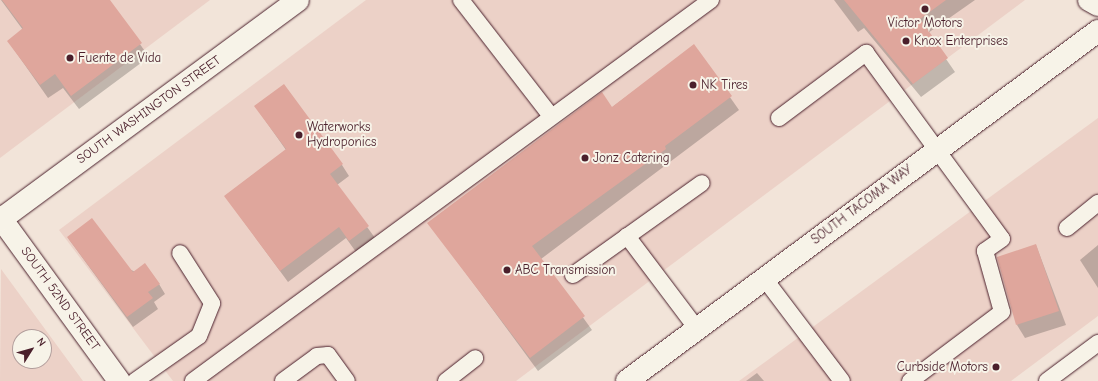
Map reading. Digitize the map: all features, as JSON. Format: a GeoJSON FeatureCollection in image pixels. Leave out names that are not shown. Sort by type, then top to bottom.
{"type":"FeatureCollection","features":[{"type":"Feature","properties":{"kind":"main road","name":"SOUTH WASHINGTON STREET"},"geometry":{"type":"LineString","coordinates":[[1,219],[298,0]]}},
{"type":"Feature","properties":{"kind":"main road"},"geometry":{"type":"LineString","coordinates":[[1090,0],[1098,5]]}},
{"type":"Feature","properties":{"kind":"main road","name":"SOUTH TACOMA WAY"},"geometry":{"type":"LineString","coordinates":[[632,380],[764,278],[1098,31]]}},
{"type":"Feature","properties":{"kind":"main road","name":"SOUTH 52ND STREET"},"geometry":{"type":"LineString","coordinates":[[1,219],[119,381]]}},
{"type":"Feature","properties":{"kind":"lane"},"geometry":{"type":"LineString","coordinates":[[461,0],[551,116]]}},
{"type":"Feature","properties":{"kind":"lane"},"geometry":{"type":"LineString","coordinates":[[194,381],[710,0]]}},
{"type":"Feature","properties":{"kind":"lane"},"geometry":{"type":"LineString","coordinates":[[779,118],[866,53],[1002,239],[985,251],[1002,312],[910,381]]}},
{"type":"Feature","properties":{"kind":"lane"},"geometry":{"type":"LineString","coordinates":[[573,274],[702,183]]}},
{"type":"Feature","properties":{"kind":"lane"},"geometry":{"type":"LineString","coordinates":[[1067,228],[1098,203]]}},
{"type":"Feature","properties":{"kind":"lane"},"geometry":{"type":"LineString","coordinates":[[627,236],[697,329]]}},
{"type":"Feature","properties":{"kind":"lane"},"geometry":{"type":"LineString","coordinates":[[135,381],[199,336],[212,303],[180,253]]}},
{"type":"Feature","properties":{"kind":"lane"},"geometry":{"type":"LineString","coordinates":[[764,278],[842,381]]}},
{"type":"Feature","properties":{"kind":"lane"},"geometry":{"type":"LineString","coordinates":[[1047,381],[1098,343]]}},
{"type":"Feature","properties":{"kind":"lane"},"geometry":{"type":"LineString","coordinates":[[283,381],[317,356],[328,355],[347,381]]}},
{"type":"Feature","properties":{"kind":"lane"},"geometry":{"type":"LineString","coordinates":[[446,381],[475,358]]}},
{"type":"Feature","properties":{"kind":"shaded area"},"geometry":{"type":"Polygon","coordinates":[[[0,0],[210,0],[0,158],[0,0]]]}},
{"type":"Feature","properties":{"kind":"shaded area"},"geometry":{"type":"Polygon","coordinates":[[[366,0],[1025,0],[516,381],[173,381],[59,230],[366,0]]]}},
{"type":"Feature","properties":{"kind":"shaded area"},"geometry":{"type":"Polygon","coordinates":[[[1098,118],[1098,316],[1011,381],[739,381],[1098,118]]]}},
{"type":"Feature","properties":{"kind":"shaded area"},"geometry":{"type":"Polygon","coordinates":[[[1,269],[45,329],[12,329],[12,369],[52,369],[52,339],[83,381],[0,381],[1,269]]]}},
{"type":"Feature","properties":{"kind":"building","name":"Fuente de Vida"},"geometry":{"type":"Polygon","coordinates":[[[2,0],[110,0],[142,43],[71,96],[55,74],[40,85],[7,41],[23,28],[2,0]]]}},
{"type":"Feature","properties":{"kind":"building","name":"Knox Enterprises"},"geometry":{"type":"Polygon","coordinates":[[[844,0],[946,0],[920,19],[948,58],[913,84],[844,0]]]}},
{"type":"Feature","properties":{"kind":"building"},"geometry":{"type":"Polygon","coordinates":[[[694,44],[732,96],[665,146],[666,149],[532,246],[585,316],[530,358],[427,223],[602,92],[612,107],[694,44]]]}},
{"type":"Feature","properties":{"kind":"building"},"geometry":{"type":"Polygon","coordinates":[[[284,84],[343,164],[330,174],[369,226],[349,241],[339,227],[280,271],[224,196],[286,149],[254,106],[284,84]]]}},
{"type":"Feature","properties":{"kind":"building"},"geometry":{"type":"Polygon","coordinates":[[[92,218],[133,272],[145,263],[160,284],[148,292],[153,298],[127,317],[67,237],[92,218]]]}},
{"type":"Feature","properties":{"kind":"building"},"geometry":{"type":"Polygon","coordinates":[[[1036,244],[1059,311],[1016,325],[997,257],[1036,244]]]}},
{"type":"Feature","properties":{"kind":"place","name":"Victor Motors"},"geometry":{"type":"Point","coordinates":[925,9]}},
{"type":"Feature","properties":{"kind":"place","name":"Knox Enterprises"},"geometry":{"type":"Point","coordinates":[906,41]}},
{"type":"Feature","properties":{"kind":"place","name":"Fuente de Vida"},"geometry":{"type":"Point","coordinates":[70,58]}},
{"type":"Feature","properties":{"kind":"place","name":"NK Tires"},"geometry":{"type":"Point","coordinates":[693,85]}},
{"type":"Feature","properties":{"kind":"place","name":"Waterworks Hydroponics"},"geometry":{"type":"Point","coordinates":[299,135]}},
{"type":"Feature","properties":{"kind":"place","name":"Jonz Catering"},"geometry":{"type":"Point","coordinates":[585,158]}},
{"type":"Feature","properties":{"kind":"place","name":"ABC Transmission"},"geometry":{"type":"Point","coordinates":[507,270]}},
{"type":"Feature","properties":{"kind":"place","name":"Curbside Motors"},"geometry":{"type":"Point","coordinates":[996,367]}}]}
